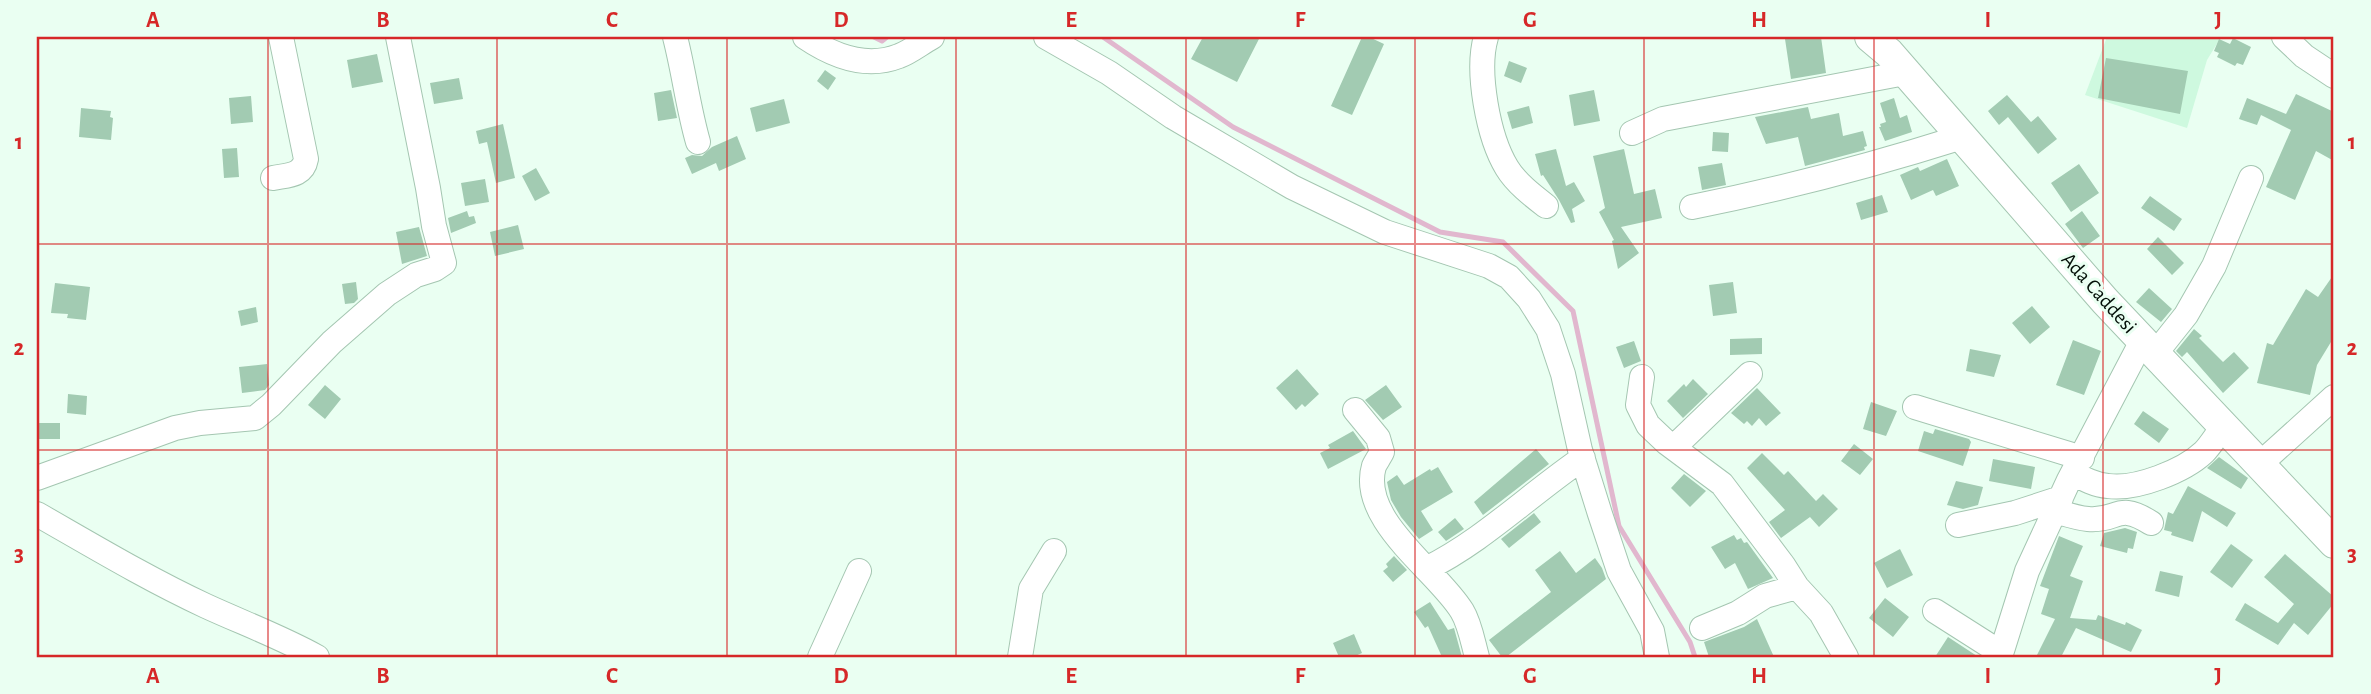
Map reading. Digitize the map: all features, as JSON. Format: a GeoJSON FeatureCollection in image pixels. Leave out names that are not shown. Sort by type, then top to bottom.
{"type":"FeatureCollection","features":[{"type":"Feature","properties":{"kind":"main road","name":"Ada Caddesi"},"geometry":{"type":"LineString","coordinates":[[1870,37],[2149,347],[2334,543]]}},
{"type":"Feature","properties":{"kind":"street"},"geometry":{"type":"LineString","coordinates":[[273,178],[299,173],[305,167],[306,159],[281,37]]}},
{"type":"Feature","properties":{"kind":"street"},"geometry":{"type":"LineString","coordinates":[[37,478],[175,428],[255,418],[332,342],[387,294],[416,275],[444,263],[434,226],[398,37]]}},
{"type":"Feature","properties":{"kind":"street"},"geometry":{"type":"LineString","coordinates":[[675,37],[685,77],[688,110],[698,142]]}},
{"type":"Feature","properties":{"kind":"street"},"geometry":{"type":"LineString","coordinates":[[805,37],[853,60],[879,63],[901,56],[932,37]]}},
{"type":"Feature","properties":{"kind":"street"},"geometry":{"type":"LineString","coordinates":[[1046,37],[1109,73],[1172,117],[1292,187],[1385,232],[1489,266],[1509,277],[1529,299],[1548,329],[1563,374],[1583,458],[1619,571],[1652,631],[1657,657]]}},
{"type":"Feature","properties":{"kind":"street"},"geometry":{"type":"LineString","coordinates":[[1486,37],[1480,54],[1482,87],[1496,143],[1507,169],[1530,194],[1546,206]]}},
{"type":"Feature","properties":{"kind":"street"},"geometry":{"type":"LineString","coordinates":[[2284,37],[2304,56],[2334,76]]}},
{"type":"Feature","properties":{"kind":"street"},"geometry":{"type":"LineString","coordinates":[[1632,133],[1663,119],[1905,73]]}},
{"type":"Feature","properties":{"kind":"street"},"geometry":{"type":"LineString","coordinates":[[1692,207],[1763,193],[1881,163],[1962,137]]}},
{"type":"Feature","properties":{"kind":"street"},"geometry":{"type":"LineString","coordinates":[[1935,611],[2000,655],[2027,571],[2077,465],[2149,347],[2186,315],[2214,266],[2251,178]]}},
{"type":"Feature","properties":{"kind":"street"},"geometry":{"type":"LineString","coordinates":[[1674,447],[1750,374]]}},
{"type":"Feature","properties":{"kind":"street"},"geometry":{"type":"LineString","coordinates":[[1642,377],[1639,405],[1648,425],[1722,484],[1797,587],[1821,613],[1846,657]]}},
{"type":"Feature","properties":{"kind":"street"},"geometry":{"type":"LineString","coordinates":[[2260,464],[2334,397]]}},
{"type":"Feature","properties":{"kind":"street"},"geometry":{"type":"LineString","coordinates":[[1915,407],[2077,465],[2087,481],[2110,487],[2143,482],[2175,472],[2203,453],[2224,426]]}},
{"type":"Feature","properties":{"kind":"street"},"geometry":{"type":"LineString","coordinates":[[1355,410],[1378,438],[1382,452],[1374,467],[1376,503],[1397,535],[1441,583],[1463,612],[1477,657]]}},
{"type":"Feature","properties":{"kind":"street"},"geometry":{"type":"LineString","coordinates":[[1426,569],[1465,548],[1554,477],[1583,458]]}},
{"type":"Feature","properties":{"kind":"street"},"geometry":{"type":"LineString","coordinates":[[1958,525],[2058,504],[2088,519],[2104,519],[2117,513],[2135,513],[2151,523]]}},
{"type":"Feature","properties":{"kind":"street"},"geometry":{"type":"LineString","coordinates":[[37,514],[144,575],[317,657]]}},
{"type":"Feature","properties":{"kind":"street"},"geometry":{"type":"LineString","coordinates":[[1020,657],[1031,589],[1054,551]]}},
{"type":"Feature","properties":{"kind":"street"},"geometry":{"type":"LineString","coordinates":[[820,657],[859,571]]}},
{"type":"Feature","properties":{"kind":"street"},"geometry":{"type":"LineString","coordinates":[[1702,628],[1738,613],[1765,596],[1797,587]]}},
{"type":"Feature","properties":{"kind":"shaded area"},"geometry":{"type":"Polygon","coordinates":[[[2107,37],[2221,37],[2207,60],[2187,128],[2085,95],[2107,37]]]}},
{"type":"Feature","properties":{"kind":"building"},"geometry":{"type":"Polygon","coordinates":[[[1203,37],[1260,37],[1237,82],[1191,59],[1203,37]]]}},
{"type":"Feature","properties":{"kind":"building"},"geometry":{"type":"Polygon","coordinates":[[[1362,37],[1369,37],[1384,44],[1352,115],[1331,106],[1362,37]]]}},
{"type":"Feature","properties":{"kind":"building"},"geometry":{"type":"Polygon","coordinates":[[[1821,37],[1826,73],[1791,79],[1785,39],[1821,37]]]}},
{"type":"Feature","properties":{"kind":"building"},"geometry":{"type":"Polygon","coordinates":[[[2233,38],[2251,47],[2243,65],[2237,63],[2235,66],[2217,57],[2219,53],[2214,51],[2219,39],[2230,44],[2233,38]]]}},
{"type":"Feature","properties":{"kind":"building"},"geometry":{"type":"Polygon","coordinates":[[[377,54],[383,82],[352,88],[347,60],[377,54]]]}},
{"type":"Feature","properties":{"kind":"building"},"geometry":{"type":"Polygon","coordinates":[[[2106,58],[2188,71],[2180,114],[2098,98],[2106,58]]]}},
{"type":"Feature","properties":{"kind":"building"},"geometry":{"type":"Polygon","coordinates":[[[1509,61],[1527,68],[1521,83],[1504,76],[1509,61]]]}},
{"type":"Feature","properties":{"kind":"building"},"geometry":{"type":"Polygon","coordinates":[[[825,70],[836,78],[828,90],[817,81],[825,70]]]}},
{"type":"Feature","properties":{"kind":"building"},"geometry":{"type":"Polygon","coordinates":[[[459,78],[463,99],[434,104],[430,83],[459,78]]]}},
{"type":"Feature","properties":{"kind":"building"},"geometry":{"type":"Polygon","coordinates":[[[671,90],[677,118],[658,121],[654,93],[671,90]]]}},
{"type":"Feature","properties":{"kind":"building"},"geometry":{"type":"Polygon","coordinates":[[[1594,90],[1600,121],[1574,126],[1569,95],[1594,90]]]}},
{"type":"Feature","properties":{"kind":"building"},"geometry":{"type":"Polygon","coordinates":[[[2296,94],[2334,112],[2334,161],[2316,151],[2295,200],[2266,187],[2291,130],[2261,115],[2257,125],[2239,119],[2247,98],[2286,114],[2296,94]]]}},
{"type":"Feature","properties":{"kind":"building"},"geometry":{"type":"Polygon","coordinates":[[[2007,95],[2031,122],[2038,116],[2057,139],[2038,154],[2008,117],[1999,125],[1988,111],[2007,95]]]}},
{"type":"Feature","properties":{"kind":"building"},"geometry":{"type":"Polygon","coordinates":[[[251,96],[253,122],[231,124],[229,98],[251,96]]]}},
{"type":"Feature","properties":{"kind":"building"},"geometry":{"type":"Polygon","coordinates":[[[1894,98],[1900,118],[1907,115],[1912,132],[1885,141],[1879,127],[1886,122],[1880,103],[1894,98]]]}},
{"type":"Feature","properties":{"kind":"building"},"geometry":{"type":"Polygon","coordinates":[[[784,99],[790,123],[756,132],[750,108],[784,99]]]}},
{"type":"Feature","properties":{"kind":"building"},"geometry":{"type":"Polygon","coordinates":[[[1529,106],[1533,123],[1512,129],[1507,112],[1529,106]]]}},
{"type":"Feature","properties":{"kind":"building"},"geometry":{"type":"Polygon","coordinates":[[[1808,107],[1811,119],[1839,113],[1843,136],[1863,131],[1867,146],[1864,147],[1865,150],[1805,166],[1798,137],[1766,144],[1755,117],[1808,107]]]}},
{"type":"Feature","properties":{"kind":"building"},"geometry":{"type":"Polygon","coordinates":[[[81,108],[111,111],[111,140],[79,137],[81,108]]]}},
{"type":"Feature","properties":{"kind":"building"},"geometry":{"type":"Polygon","coordinates":[[[503,124],[515,178],[496,183],[487,142],[479,144],[476,131],[503,124]]]}},
{"type":"Feature","properties":{"kind":"building"},"geometry":{"type":"Polygon","coordinates":[[[1713,132],[1729,133],[1728,152],[1712,151],[1713,132]]]}},
{"type":"Feature","properties":{"kind":"building"},"geometry":{"type":"Polygon","coordinates":[[[737,136],[746,159],[719,171],[716,163],[692,174],[685,158],[692,155],[702,156],[712,147],[737,136]]]}},
{"type":"Feature","properties":{"kind":"building"},"geometry":{"type":"Polygon","coordinates":[[[237,148],[239,177],[224,178],[222,149],[237,148]]]}},
{"type":"Feature","properties":{"kind":"building"},"geometry":{"type":"Polygon","coordinates":[[[1556,149],[1566,186],[1574,182],[1585,201],[1572,209],[1575,222],[1571,223],[1559,200],[1543,175],[1541,176],[1535,154],[1556,149]]]}},
{"type":"Feature","properties":{"kind":"building"},"geometry":{"type":"Polygon","coordinates":[[[1624,149],[1634,194],[1655,189],[1662,218],[1621,227],[1639,253],[1618,269],[1612,241],[1614,240],[1599,212],[1605,208],[1593,156],[1624,149]]]}},
{"type":"Feature","properties":{"kind":"building"},"geometry":{"type":"Polygon","coordinates":[[[1947,159],[1959,186],[1936,196],[1933,190],[1911,200],[1900,175],[1918,167],[1920,171],[1947,159]]]}},
{"type":"Feature","properties":{"kind":"building"},"geometry":{"type":"Polygon","coordinates":[[[1722,163],[1726,185],[1702,190],[1698,167],[1722,163]]]}},
{"type":"Feature","properties":{"kind":"building"},"geometry":{"type":"Polygon","coordinates":[[[2079,164],[2099,193],[2071,212],[2051,183],[2079,164]]]}},
{"type":"Feature","properties":{"kind":"building"},"geometry":{"type":"Polygon","coordinates":[[[536,168],[550,193],[535,201],[522,176],[536,168]]]}},
{"type":"Feature","properties":{"kind":"building"},"geometry":{"type":"Polygon","coordinates":[[[485,179],[489,202],[465,206],[461,183],[485,179]]]}},
{"type":"Feature","properties":{"kind":"building"},"geometry":{"type":"Polygon","coordinates":[[[1882,195],[1888,212],[1861,220],[1856,203],[1882,195]]]}},
{"type":"Feature","properties":{"kind":"building"},"geometry":{"type":"Polygon","coordinates":[[[2150,196],[2182,219],[2174,231],[2141,208],[2150,196]]]}},
{"type":"Feature","properties":{"kind":"building"},"geometry":{"type":"Polygon","coordinates":[[[467,211],[469,217],[474,216],[476,223],[451,233],[448,218],[467,211]]]}},
{"type":"Feature","properties":{"kind":"building"},"geometry":{"type":"Polygon","coordinates":[[[2082,211],[2100,236],[2083,248],[2065,224],[2082,211]]]}},
{"type":"Feature","properties":{"kind":"building"},"geometry":{"type":"Polygon","coordinates":[[[518,225],[524,249],[495,256],[490,232],[518,225]]]}},
{"type":"Feature","properties":{"kind":"building"},"geometry":{"type":"Polygon","coordinates":[[[419,227],[427,256],[402,264],[396,232],[419,227]]]}},
{"type":"Feature","properties":{"kind":"building"},"geometry":{"type":"Polygon","coordinates":[[[2158,237],[2184,263],[2172,275],[2147,249],[2158,237]]]}},
{"type":"Feature","properties":{"kind":"building"},"geometry":{"type":"Polygon","coordinates":[[[2334,274],[2334,337],[2317,365],[2310,395],[2257,383],[2267,343],[2273,345],[2306,289],[2318,297],[2334,274]]]}},
{"type":"Feature","properties":{"kind":"building"},"geometry":{"type":"Polygon","coordinates":[[[356,282],[358,299],[354,303],[345,304],[342,284],[356,282]]]}},
{"type":"Feature","properties":{"kind":"building"},"geometry":{"type":"Polygon","coordinates":[[[1733,282],[1737,313],[1713,316],[1709,285],[1733,282]]]}},
{"type":"Feature","properties":{"kind":"building"},"geometry":{"type":"Polygon","coordinates":[[[55,283],[90,287],[86,320],[67,318],[68,314],[51,313],[55,283]]]}},
{"type":"Feature","properties":{"kind":"building"},"geometry":{"type":"Polygon","coordinates":[[[2149,288],[2172,309],[2161,322],[2136,302],[2149,288]]]}},
{"type":"Feature","properties":{"kind":"building"},"geometry":{"type":"Polygon","coordinates":[[[2032,306],[2050,327],[2030,344],[2012,323],[2032,306]]]}},
{"type":"Feature","properties":{"kind":"building"},"geometry":{"type":"Polygon","coordinates":[[[256,307],[258,322],[241,326],[238,311],[256,307]]]}},
{"type":"Feature","properties":{"kind":"building"},"geometry":{"type":"Polygon","coordinates":[[[2194,329],[2202,336],[2199,338],[2223,362],[2234,352],[2249,368],[2223,393],[2187,352],[2182,357],[2176,351],[2194,329]]]}},
{"type":"Feature","properties":{"kind":"building"},"geometry":{"type":"Polygon","coordinates":[[[1762,338],[1762,354],[1730,355],[1730,339],[1762,338]]]}},
{"type":"Feature","properties":{"kind":"building"},"geometry":{"type":"Polygon","coordinates":[[[2073,340],[2101,351],[2084,395],[2056,385],[2073,340]]]}},
{"type":"Feature","properties":{"kind":"building"},"geometry":{"type":"Polygon","coordinates":[[[1634,341],[1641,361],[1624,368],[1616,347],[1634,341]]]}},
{"type":"Feature","properties":{"kind":"building"},"geometry":{"type":"Polygon","coordinates":[[[1970,349],[2001,355],[1994,377],[1966,371],[1970,349]]]}},
{"type":"Feature","properties":{"kind":"building"},"geometry":{"type":"Polygon","coordinates":[[[267,364],[269,385],[265,390],[242,393],[239,367],[267,364]]]}},
{"type":"Feature","properties":{"kind":"building"},"geometry":{"type":"Polygon","coordinates":[[[1297,369],[1319,394],[1305,407],[1302,404],[1296,410],[1276,388],[1297,369]]]}},
{"type":"Feature","properties":{"kind":"building"},"geometry":{"type":"Polygon","coordinates":[[[1693,379],[1708,394],[1683,418],[1667,401],[1693,379]]]}},
{"type":"Feature","properties":{"kind":"building"},"geometry":{"type":"Polygon","coordinates":[[[325,385],[341,399],[325,419],[308,405],[325,385]]]}},
{"type":"Feature","properties":{"kind":"building"},"geometry":{"type":"Polygon","coordinates":[[[1386,385],[1402,407],[1383,420],[1365,400],[1386,385]]]}},
{"type":"Feature","properties":{"kind":"building"},"geometry":{"type":"Polygon","coordinates":[[[1757,388],[1781,413],[1766,426],[1759,418],[1752,426],[1747,421],[1744,424],[1731,413],[1757,388]]]}},
{"type":"Feature","properties":{"kind":"building"},"geometry":{"type":"Polygon","coordinates":[[[68,394],[87,396],[86,415],[67,413],[68,394]]]}},
{"type":"Feature","properties":{"kind":"building"},"geometry":{"type":"Polygon","coordinates":[[[1871,402],[1897,411],[1886,436],[1863,429],[1871,402]]]}},
{"type":"Feature","properties":{"kind":"building"},"geometry":{"type":"Polygon","coordinates":[[[2143,411],[2169,429],[2159,443],[2134,424],[2143,411]]]}},
{"type":"Feature","properties":{"kind":"building"},"geometry":{"type":"Polygon","coordinates":[[[39,423],[60,423],[60,439],[39,439],[39,423]]]}},
{"type":"Feature","properties":{"kind":"building"},"geometry":{"type":"Polygon","coordinates":[[[1935,429],[1969,439],[1971,442],[1963,466],[1918,451],[1924,431],[1933,434],[1935,429]]]}},
{"type":"Feature","properties":{"kind":"building"},"geometry":{"type":"Polygon","coordinates":[[[1353,431],[1366,449],[1328,469],[1320,453],[1330,448],[1328,445],[1353,431]]]}},
{"type":"Feature","properties":{"kind":"building"},"geometry":{"type":"Polygon","coordinates":[[[1854,444],[1873,459],[1860,475],[1841,461],[1854,444]]]}},
{"type":"Feature","properties":{"kind":"building"},"geometry":{"type":"Polygon","coordinates":[[[1536,449],[1549,464],[1483,515],[1474,502],[1536,449]]]}},
{"type":"Feature","properties":{"kind":"building"},"geometry":{"type":"Polygon","coordinates":[[[1762,453],[1784,475],[1788,471],[1816,501],[1823,494],[1838,509],[1819,527],[1810,517],[1781,538],[1769,522],[1785,510],[1747,468],[1762,453]]]}},
{"type":"Feature","properties":{"kind":"building"},"geometry":{"type":"Polygon","coordinates":[[[2219,457],[2248,478],[2241,489],[2207,468],[2219,457]]]}},
{"type":"Feature","properties":{"kind":"building"},"geometry":{"type":"Polygon","coordinates":[[[1993,459],[2035,467],[2031,489],[1989,481],[1993,459]]]}},
{"type":"Feature","properties":{"kind":"building"},"geometry":{"type":"Polygon","coordinates":[[[1438,467],[1453,492],[1421,511],[1433,530],[1419,539],[1391,500],[1387,482],[1397,475],[1404,485],[1438,467]]]}},
{"type":"Feature","properties":{"kind":"building"},"geometry":{"type":"Polygon","coordinates":[[[1684,474],[1706,491],[1690,507],[1671,488],[1684,474]]]}},
{"type":"Feature","properties":{"kind":"building"},"geometry":{"type":"Polygon","coordinates":[[[1956,481],[1983,487],[1978,505],[1963,509],[1947,505],[1956,481]]]}},
{"type":"Feature","properties":{"kind":"building"},"geometry":{"type":"Polygon","coordinates":[[[2188,486],[2236,513],[2227,527],[2202,511],[2193,542],[2164,530],[2168,512],[2173,514],[2188,486]]]}},
{"type":"Feature","properties":{"kind":"building"},"geometry":{"type":"Polygon","coordinates":[[[1534,513],[1541,522],[1509,548],[1501,539],[1534,513]]]}},
{"type":"Feature","properties":{"kind":"building"},"geometry":{"type":"Polygon","coordinates":[[[1455,518],[1464,529],[1446,541],[1438,532],[1455,518]]]}},
{"type":"Feature","properties":{"kind":"building"},"geometry":{"type":"Polygon","coordinates":[[[2125,528],[2137,532],[2133,549],[2128,548],[2127,553],[2100,546],[2104,533],[2125,528]]]}},
{"type":"Feature","properties":{"kind":"building"},"geometry":{"type":"Polygon","coordinates":[[[1734,535],[1737,540],[1741,538],[1744,543],[1747,542],[1773,578],[1748,589],[1735,563],[1725,569],[1711,547],[1734,535]]]}},
{"type":"Feature","properties":{"kind":"building"},"geometry":{"type":"Polygon","coordinates":[[[2059,536],[2083,546],[2070,576],[2083,581],[2070,618],[2096,620],[2098,615],[2125,625],[2126,622],[2142,630],[2131,652],[2076,628],[2061,657],[2036,657],[2055,619],[2041,614],[2049,589],[2040,586],[2059,536]]]}},
{"type":"Feature","properties":{"kind":"building"},"geometry":{"type":"Polygon","coordinates":[[[2231,544],[2253,560],[2232,588],[2210,572],[2231,544]]]}},
{"type":"Feature","properties":{"kind":"building"},"geometry":{"type":"Polygon","coordinates":[[[1900,549],[1913,575],[1887,588],[1874,563],[1900,549]]]}},
{"type":"Feature","properties":{"kind":"building"},"geometry":{"type":"Polygon","coordinates":[[[1560,551],[1576,573],[1595,558],[1606,579],[1506,657],[1502,657],[1489,640],[1551,592],[1535,570],[1560,551]]]}},
{"type":"Feature","properties":{"kind":"building"},"geometry":{"type":"Polygon","coordinates":[[[2285,554],[2334,597],[2334,603],[2308,635],[2294,623],[2278,645],[2235,620],[2245,603],[2278,623],[2294,604],[2264,577],[2285,554]]]}},
{"type":"Feature","properties":{"kind":"building"},"geometry":{"type":"Polygon","coordinates":[[[1394,556],[1407,570],[1393,582],[1383,571],[1394,556]]]}},
{"type":"Feature","properties":{"kind":"building"},"geometry":{"type":"Polygon","coordinates":[[[2160,571],[2183,576],[2179,597],[2155,591],[2160,571]]]}},
{"type":"Feature","properties":{"kind":"building"},"geometry":{"type":"Polygon","coordinates":[[[1885,598],[1909,617],[1893,637],[1869,618],[1885,598]]]}},
{"type":"Feature","properties":{"kind":"building"},"geometry":{"type":"Polygon","coordinates":[[[1430,602],[1448,630],[1454,628],[1462,657],[1442,657],[1428,626],[1425,628],[1414,612],[1430,602]]]}},
{"type":"Feature","properties":{"kind":"building"},"geometry":{"type":"Polygon","coordinates":[[[1757,619],[1774,657],[1709,657],[1704,642],[1744,627],[1757,619]]]}},
{"type":"Feature","properties":{"kind":"building"},"geometry":{"type":"Polygon","coordinates":[[[1354,634],[1362,653],[1353,657],[1339,657],[1333,643],[1354,634]]]}},
{"type":"Feature","properties":{"kind":"building"},"geometry":{"type":"Polygon","coordinates":[[[1948,637],[1977,656],[1980,657],[1935,657],[1948,637]]]}},
{"type":"Feature","properties":{"kind":"waterway"},"geometry":{"type":"LineString","coordinates":[[874,37],[882,41],[887,37]]}},
{"type":"Feature","properties":{"kind":"waterway"},"geometry":{"type":"LineString","coordinates":[[1103,37],[1233,127],[1440,232],[1503,242],[1573,311],[1619,526],[1690,642],[1695,657]]}}]}
